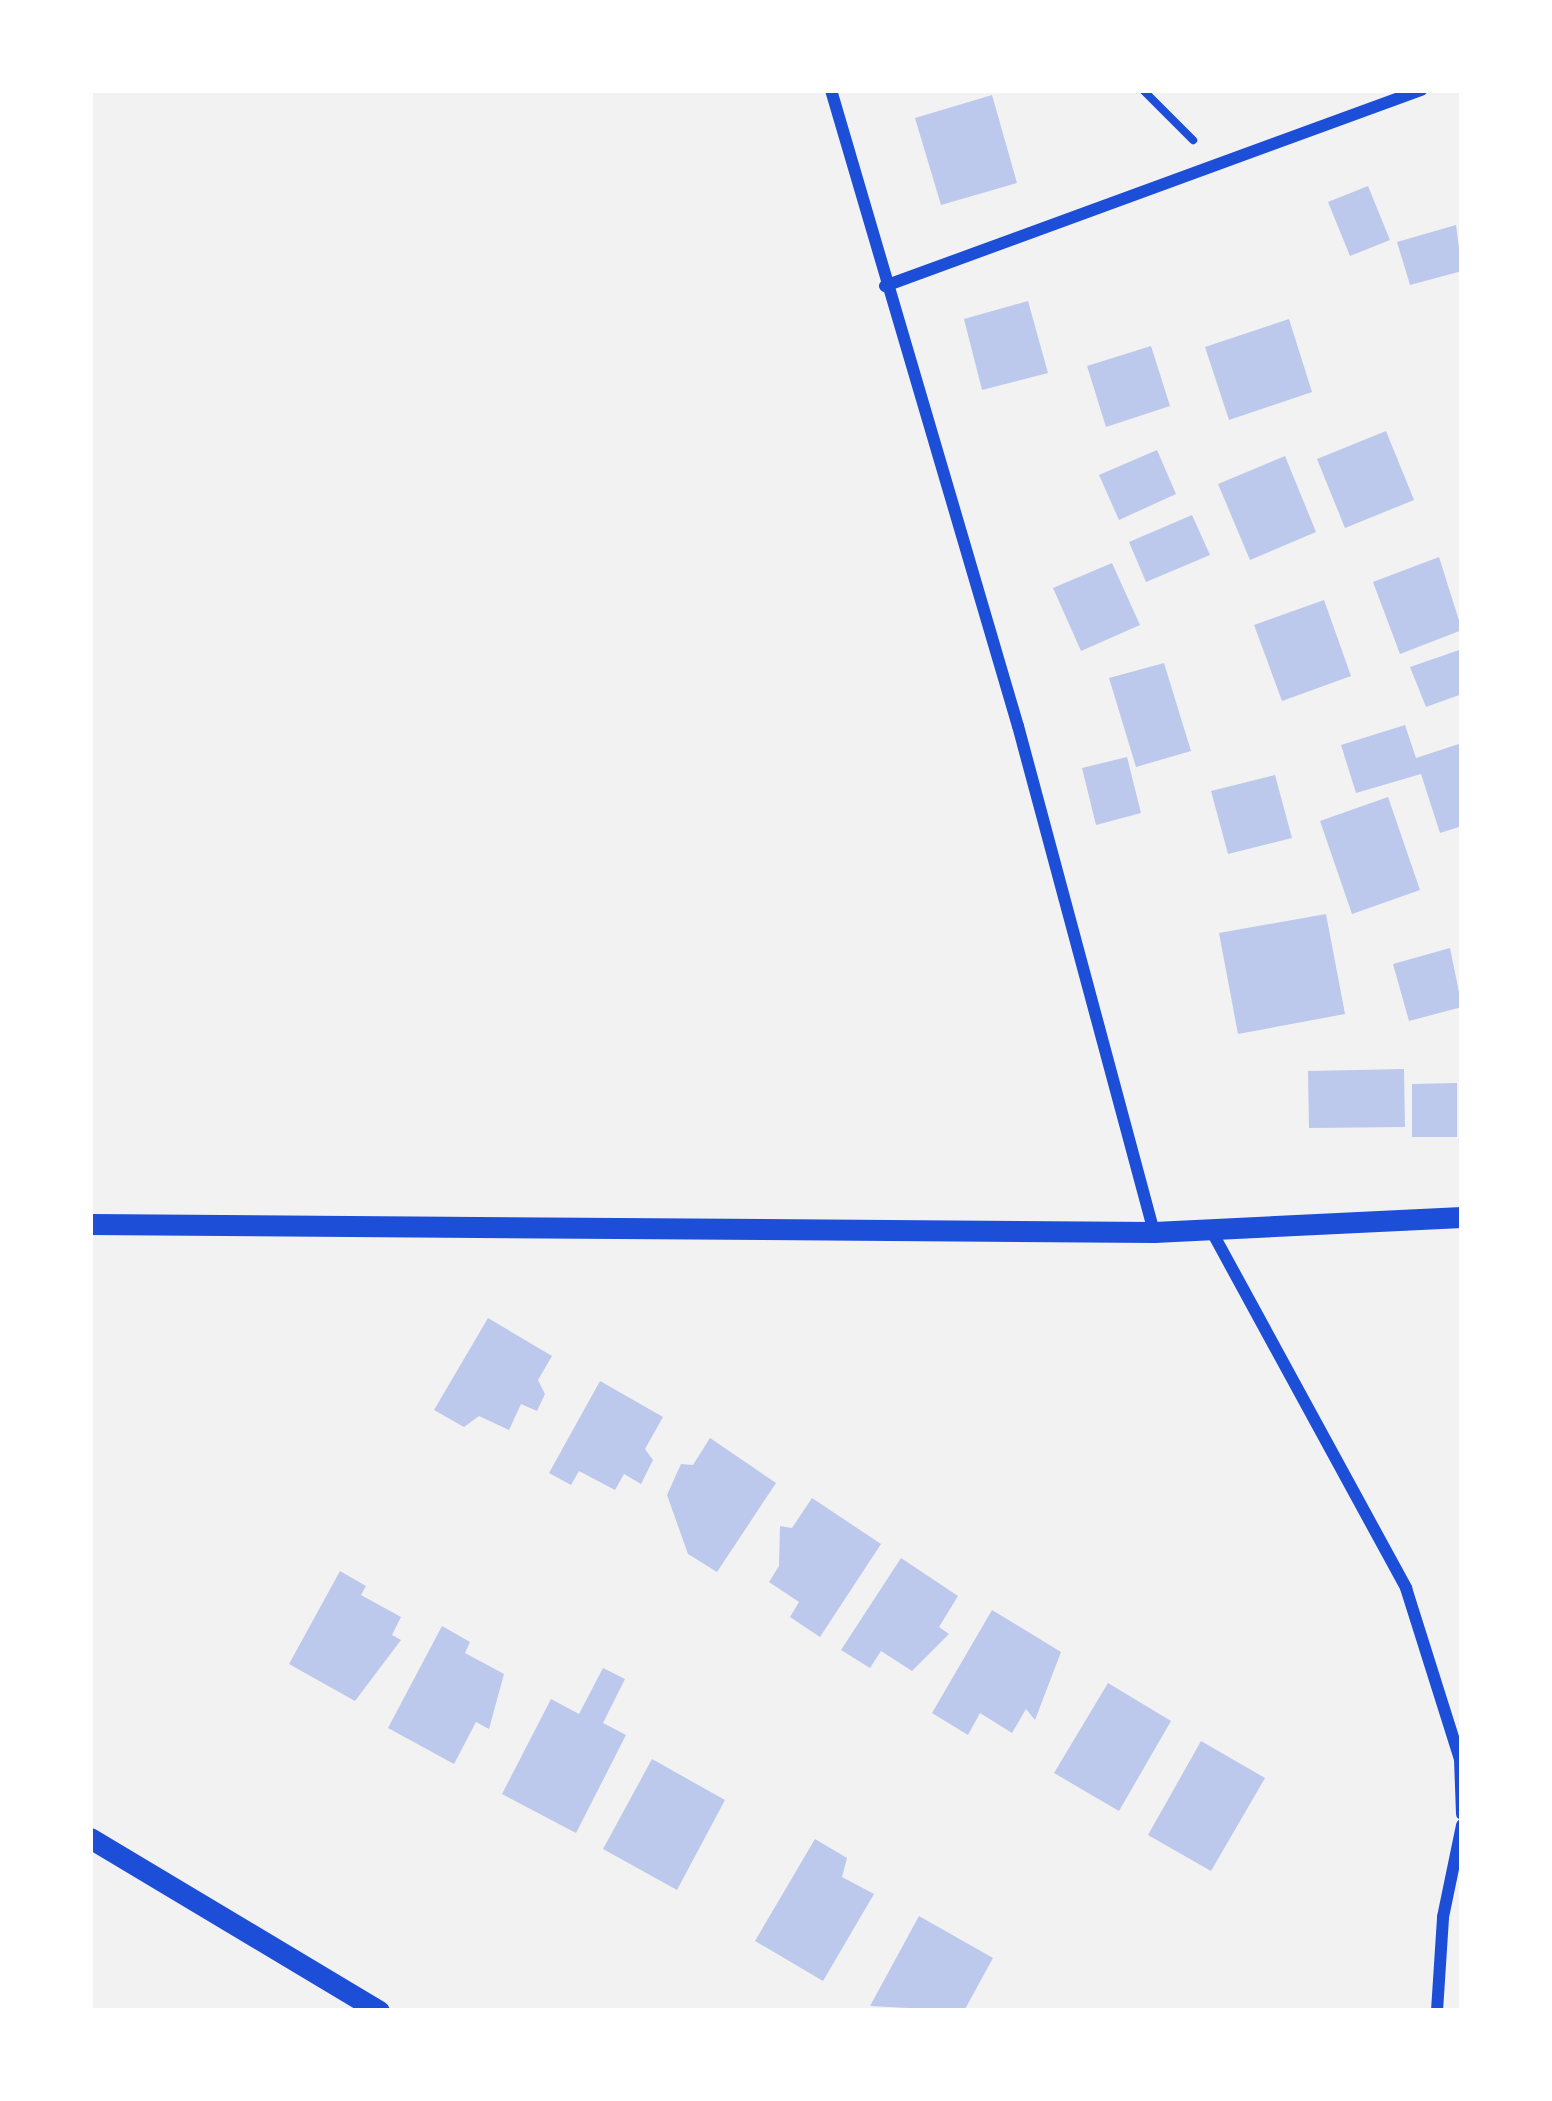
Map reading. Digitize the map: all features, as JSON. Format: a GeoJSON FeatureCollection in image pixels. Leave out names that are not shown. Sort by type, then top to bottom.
{"type":"FeatureCollection","features":[{"type":"Feature","properties":{"kind":"street"},"geometry":{"type":"LineString","coordinates":[[831,90],[884,286],[1018,726],[1154,1232]]}},
{"type":"Feature","properties":{"kind":"street"},"geometry":{"type":"LineString","coordinates":[[884,286],[1220,168],[1421,90]]}},
{"type":"Feature","properties":{"kind":"street"},"geometry":{"type":"LineString","coordinates":[[90,1224],[1154,1232],[1462,1217]]}},
{"type":"Feature","properties":{"kind":"street"},"geometry":{"type":"LineString","coordinates":[[1210,1230],[1406,1588],[1460,1759],[1462,1814]]}},
{"type":"Feature","properties":{"kind":"street"},"geometry":{"type":"LineString","coordinates":[[1437,2011],[1443,1918],[1462,1825]]}},
{"type":"Feature","properties":{"kind":"street"},"geometry":{"type":"LineString","coordinates":[[90,1838],[379,2011]]}},
{"type":"Feature","properties":{"kind":"path"},"geometry":{"type":"LineString","coordinates":[[1143,90],[1220,168]]}},
{"type":"Feature","properties":{"kind":"building"},"geometry":{"type":"Polygon","coordinates":[[[992,95],[1017,183],[941,205],[915,118],[992,95]]]}},
{"type":"Feature","properties":{"kind":"building"},"geometry":{"type":"Polygon","coordinates":[[[1368,186],[1390,240],[1350,256],[1328,202],[1368,186]]]}},
{"type":"Feature","properties":{"kind":"building"},"geometry":{"type":"Polygon","coordinates":[[[1456,225],[1462,271],[1410,285],[1397,242],[1456,225]]]}},
{"type":"Feature","properties":{"kind":"building"},"geometry":{"type":"Polygon","coordinates":[[[1028,301],[1048,373],[982,390],[964,319],[1028,301]]]}},
{"type":"Feature","properties":{"kind":"building"},"geometry":{"type":"Polygon","coordinates":[[[1289,319],[1312,392],[1229,420],[1205,347],[1289,319]]]}},
{"type":"Feature","properties":{"kind":"building"},"geometry":{"type":"Polygon","coordinates":[[[1151,346],[1170,406],[1106,427],[1087,366],[1151,346]]]}},
{"type":"Feature","properties":{"kind":"building"},"geometry":{"type":"Polygon","coordinates":[[[1386,431],[1414,500],[1345,528],[1317,459],[1386,431]]]}},
{"type":"Feature","properties":{"kind":"building"},"geometry":{"type":"Polygon","coordinates":[[[1157,450],[1176,494],[1119,520],[1099,475],[1157,450]]]}},
{"type":"Feature","properties":{"kind":"building"},"geometry":{"type":"Polygon","coordinates":[[[1285,456],[1316,532],[1250,560],[1218,484],[1285,456]]]}},
{"type":"Feature","properties":{"kind":"building"},"geometry":{"type":"Polygon","coordinates":[[[1192,515],[1210,555],[1146,582],[1129,542],[1192,515]]]}},
{"type":"Feature","properties":{"kind":"building"},"geometry":{"type":"Polygon","coordinates":[[[1439,557],[1462,630],[1400,654],[1373,582],[1439,557]]]}},
{"type":"Feature","properties":{"kind":"building"},"geometry":{"type":"Polygon","coordinates":[[[1112,563],[1140,625],[1081,651],[1053,588],[1112,563]]]}},
{"type":"Feature","properties":{"kind":"building"},"geometry":{"type":"Polygon","coordinates":[[[1324,600],[1351,676],[1282,701],[1254,625],[1324,600]]]}},
{"type":"Feature","properties":{"kind":"building"},"geometry":{"type":"Polygon","coordinates":[[[1462,649],[1462,694],[1426,707],[1410,667],[1462,649]]]}},
{"type":"Feature","properties":{"kind":"building"},"geometry":{"type":"Polygon","coordinates":[[[1164,663],[1191,751],[1136,767],[1109,678],[1164,663]]]}},
{"type":"Feature","properties":{"kind":"building"},"geometry":{"type":"Polygon","coordinates":[[[1405,725],[1416,758],[1462,743],[1462,826],[1440,833],[1421,774],[1356,793],[1341,745],[1405,725]]]}},
{"type":"Feature","properties":{"kind":"building"},"geometry":{"type":"Polygon","coordinates":[[[1127,757],[1141,813],[1096,825],[1082,768],[1127,757]]]}},
{"type":"Feature","properties":{"kind":"building"},"geometry":{"type":"Polygon","coordinates":[[[1275,775],[1292,838],[1228,854],[1211,791],[1275,775]]]}},
{"type":"Feature","properties":{"kind":"building"},"geometry":{"type":"Polygon","coordinates":[[[1388,797],[1420,890],[1352,914],[1320,821],[1388,797]]]}},
{"type":"Feature","properties":{"kind":"building"},"geometry":{"type":"Polygon","coordinates":[[[1326,914],[1345,1014],[1238,1034],[1219,933],[1326,914]]]}},
{"type":"Feature","properties":{"kind":"building"},"geometry":{"type":"Polygon","coordinates":[[[1450,948],[1462,1007],[1409,1021],[1393,964],[1450,948]]]}},
{"type":"Feature","properties":{"kind":"building"},"geometry":{"type":"Polygon","coordinates":[[[1404,1069],[1405,1127],[1309,1128],[1308,1071],[1404,1069]]]}},
{"type":"Feature","properties":{"kind":"building"},"geometry":{"type":"Polygon","coordinates":[[[1457,1083],[1457,1137],[1412,1137],[1412,1084],[1457,1083]]]}},
{"type":"Feature","properties":{"kind":"building"},"geometry":{"type":"Polygon","coordinates":[[[488,1318],[552,1356],[538,1380],[545,1394],[537,1411],[521,1404],[509,1430],[479,1416],[464,1427],[434,1410],[488,1318]]]}},
{"type":"Feature","properties":{"kind":"building"},"geometry":{"type":"Polygon","coordinates":[[[600,1381],[663,1417],[645,1449],[653,1460],[641,1484],[624,1474],[615,1490],[579,1471],[571,1485],[549,1473],[600,1381]]]}},
{"type":"Feature","properties":{"kind":"building"},"geometry":{"type":"Polygon","coordinates":[[[710,1438],[776,1483],[717,1572],[688,1554],[667,1495],[681,1464],[693,1465],[710,1438]]]}},
{"type":"Feature","properties":{"kind":"building"},"geometry":{"type":"Polygon","coordinates":[[[812,1498],[881,1544],[820,1637],[790,1617],[799,1602],[769,1582],[779,1566],[780,1526],[792,1528],[812,1498]]]}},
{"type":"Feature","properties":{"kind":"building"},"geometry":{"type":"Polygon","coordinates":[[[901,1558],[958,1596],[939,1627],[949,1634],[912,1671],[881,1651],[870,1668],[841,1650],[901,1558]]]}},
{"type":"Feature","properties":{"kind":"building"},"geometry":{"type":"Polygon","coordinates":[[[340,1571],[366,1586],[361,1595],[401,1617],[392,1635],[401,1640],[355,1701],[289,1664],[340,1571]]]}},
{"type":"Feature","properties":{"kind":"building"},"geometry":{"type":"Polygon","coordinates":[[[992,1610],[1061,1652],[1035,1720],[1026,1709],[1012,1733],[980,1713],[968,1735],[932,1713],[992,1610]]]}},
{"type":"Feature","properties":{"kind":"building"},"geometry":{"type":"Polygon","coordinates":[[[442,1626],[470,1642],[465,1653],[504,1674],[489,1729],[476,1722],[454,1764],[388,1728],[442,1626]]]}},
{"type":"Feature","properties":{"kind":"building"},"geometry":{"type":"Polygon","coordinates":[[[603,1668],[625,1679],[603,1723],[626,1735],[576,1833],[502,1794],[551,1699],[579,1714],[603,1668]]]}},
{"type":"Feature","properties":{"kind":"building"},"geometry":{"type":"Polygon","coordinates":[[[1108,1683],[1171,1721],[1119,1811],[1054,1773],[1108,1683]]]}},
{"type":"Feature","properties":{"kind":"building"},"geometry":{"type":"Polygon","coordinates":[[[1201,1741],[1265,1778],[1211,1871],[1148,1835],[1201,1741]]]}},
{"type":"Feature","properties":{"kind":"building"},"geometry":{"type":"Polygon","coordinates":[[[652,1759],[725,1800],[677,1890],[603,1849],[652,1759]]]}},
{"type":"Feature","properties":{"kind":"building"},"geometry":{"type":"Polygon","coordinates":[[[815,1839],[847,1858],[842,1877],[874,1894],[823,1981],[755,1941],[815,1839]]]}},
{"type":"Feature","properties":{"kind":"building"},"geometry":{"type":"Polygon","coordinates":[[[919,1916],[993,1958],[964,2011],[870,2006],[919,1916]]]}}]}
